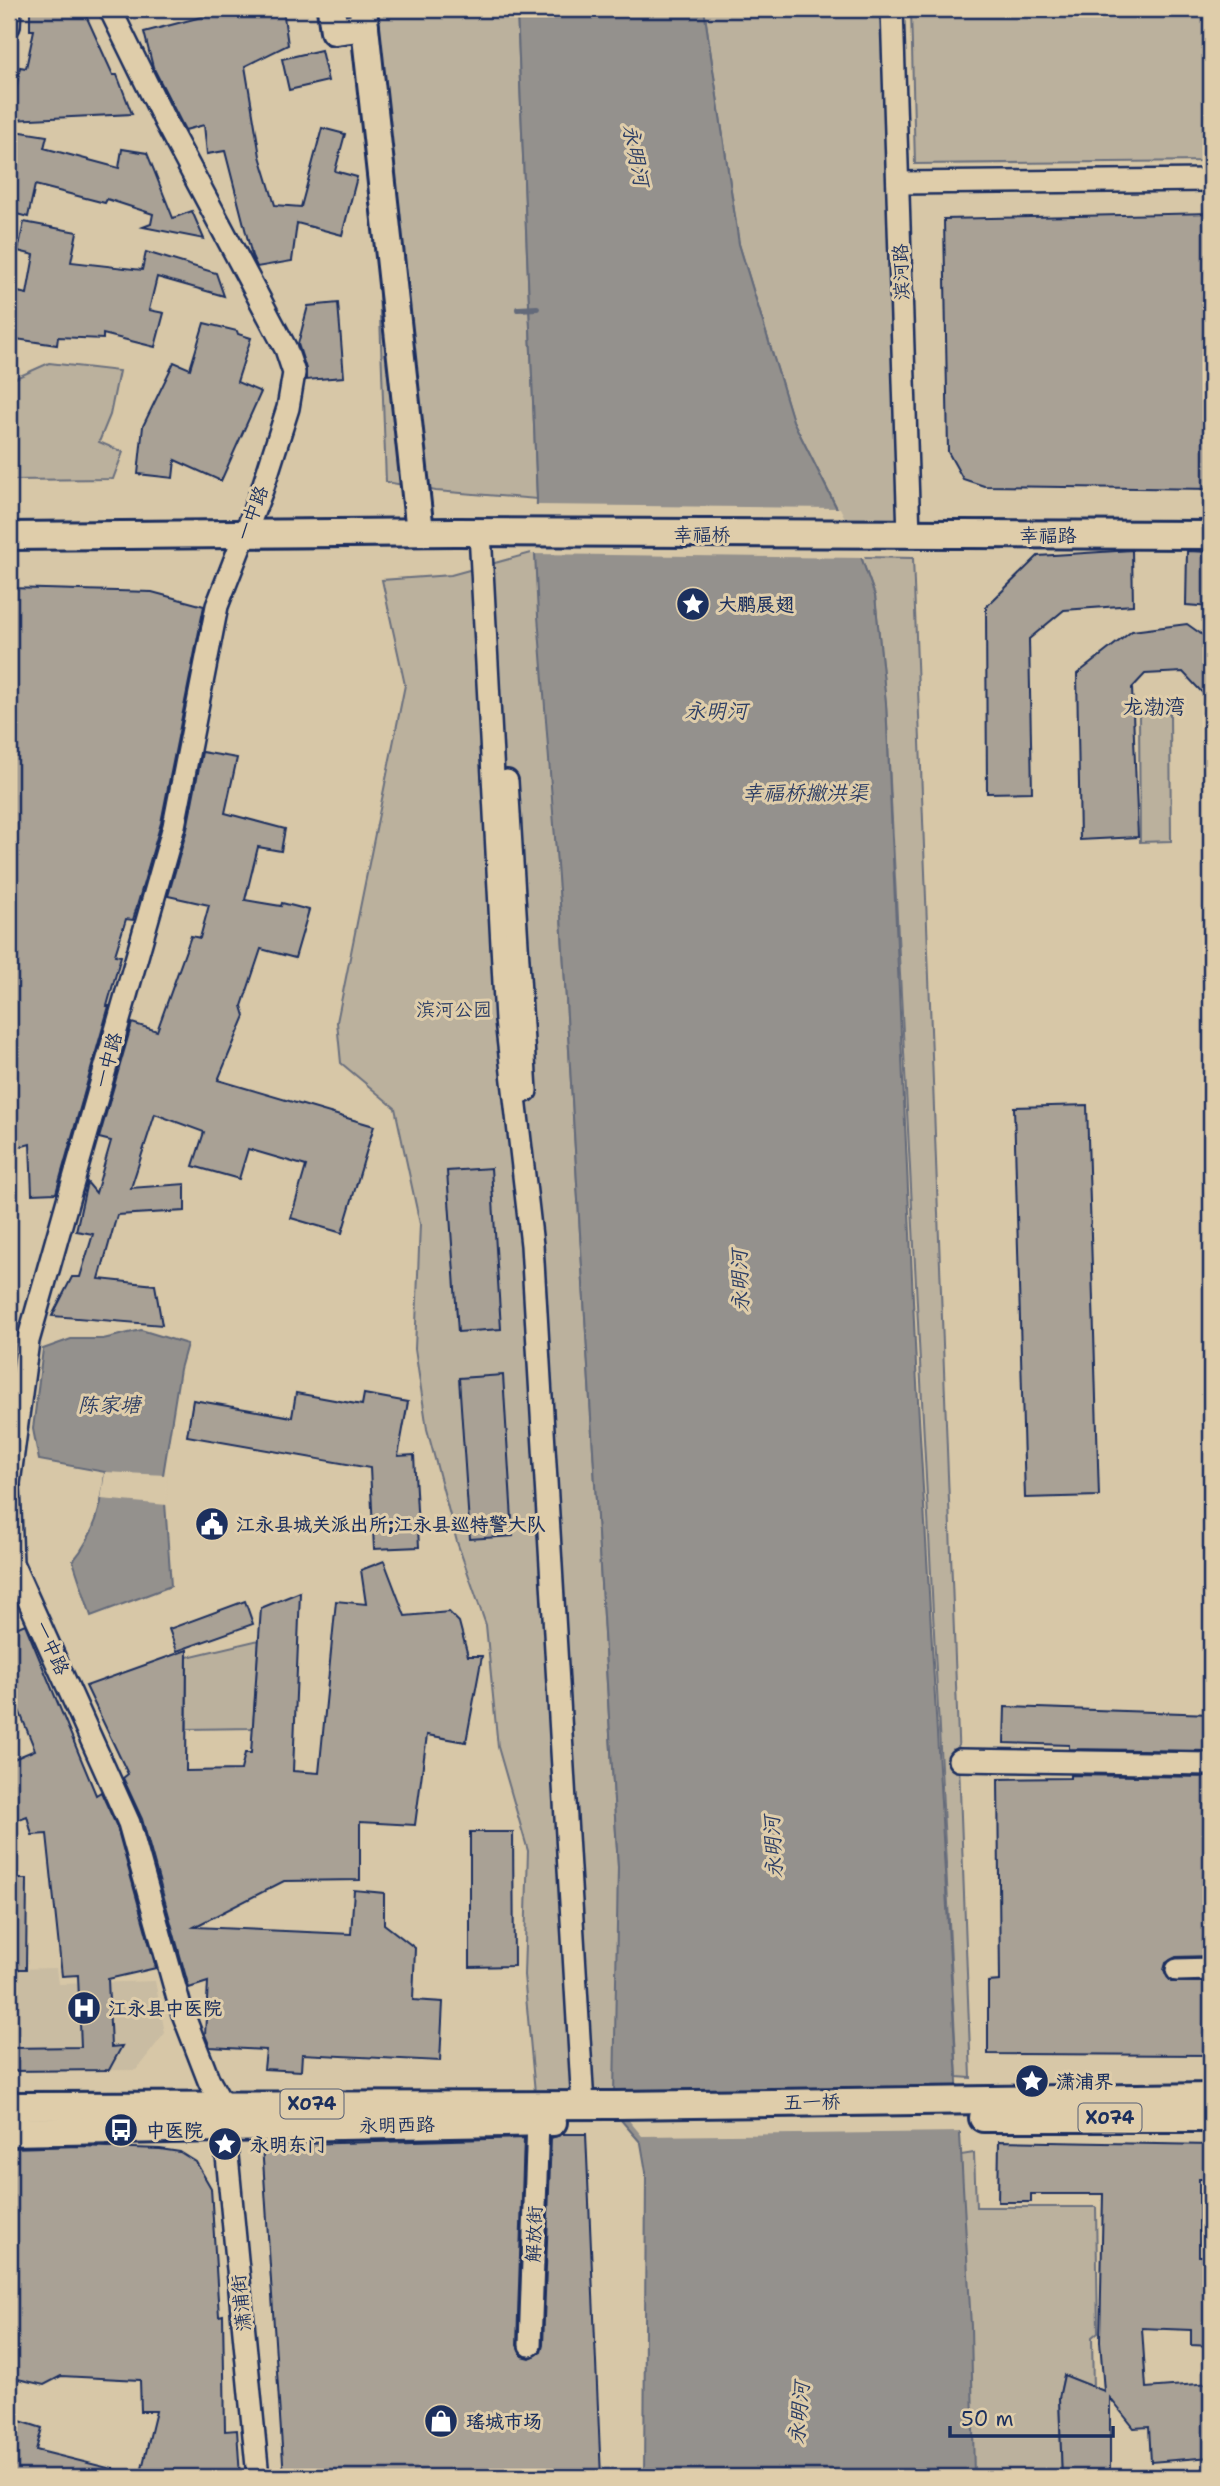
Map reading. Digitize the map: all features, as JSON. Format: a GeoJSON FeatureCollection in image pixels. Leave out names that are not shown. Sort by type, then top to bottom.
{"type":"FeatureCollection","features":[{"type":"Feature","properties":{"kind":"main road"},"geometry":{"type":"LineString","coordinates":[[331,9],[334,31],[364,18],[420,532]]}},
{"type":"Feature","properties":{"kind":"main road"},"geometry":{"type":"LineString","coordinates":[[18,536],[476,532]]}},
{"type":"Feature","properties":{"kind":"main road","name":"幸福桥"},"geometry":{"type":"LineString","coordinates":[[476,532],[897,535]]}},
{"type":"Feature","properties":{"kind":"main road","name":"幸福路"},"geometry":{"type":"LineString","coordinates":[[897,535],[1211,535]]}},
{"type":"Feature","properties":{"kind":"main road","name":"X074"},"geometry":{"type":"LineString","coordinates":[[1008,2109],[1211,2097]]}},
{"type":"Feature","properties":{"kind":"main road","name":"永明西路"},"geometry":{"type":"LineString","coordinates":[[9,2132],[223,2116],[583,2105],[617,2113]]}},
{"type":"Feature","properties":{"kind":"main road","name":"永明西路"},"geometry":{"type":"LineString","coordinates":[[9,2106],[223,2116],[537,2122],[617,2113]]}},
{"type":"Feature","properties":{"kind":"main road","name":"X074"},"geometry":{"type":"LineString","coordinates":[[1008,2109],[1211,2118]]}},
{"type":"Feature","properties":{"kind":"main road","name":"五一桥"},"geometry":{"type":"LineString","coordinates":[[617,2113],[1008,2109]]}},
{"type":"Feature","properties":{"kind":"street"},"geometry":{"type":"LineString","coordinates":[[9,26],[10,9]]}},
{"type":"Feature","properties":{"kind":"street","name":"一中路"},"geometry":{"type":"LineString","coordinates":[[110,9],[165,121],[286,349],[294,373],[288,408],[217,606],[174,826],[28,1341],[9,1483],[12,1563],[18,1595],[129,1823],[180,2006],[223,2116]]}},
{"type":"Feature","properties":{"kind":"street","name":"滨河路"},"geometry":{"type":"LineString","coordinates":[[892,9],[898,183],[897,535]]}},
{"type":"Feature","properties":{"kind":"street"},"geometry":{"type":"LineString","coordinates":[[898,183],[1211,180]]}},
{"type":"Feature","properties":{"kind":"street"},"geometry":{"type":"LineString","coordinates":[[476,532],[506,1020],[530,1226],[583,2105]]}},
{"type":"Feature","properties":{"kind":"street"},"geometry":{"type":"LineString","coordinates":[[959,1760],[1211,1764]]}},
{"type":"Feature","properties":{"kind":"street"},"geometry":{"type":"LineString","coordinates":[[1177,1970],[1211,1969]]}},
{"type":"Feature","properties":{"kind":"street","name":"潇浦街"},"geometry":{"type":"LineString","coordinates":[[223,2116],[258,2477]]}},
{"type":"Feature","properties":{"kind":"street","name":"解放街"},"geometry":{"type":"LineString","coordinates":[[530,2345],[537,2122]]}},
{"type":"Feature","properties":{"kind":"shaded area","name":"江永县中医院"},"geometry":{"type":"Polygon","coordinates":[[[56,1968],[58,1984],[155,1981],[165,2033],[136,2070],[9,2071],[9,1969],[56,1968]]]}},
{"type":"Feature","properties":{"kind":"green space"},"geometry":{"type":"Polygon","coordinates":[[[369,9],[517,9],[537,499],[436,491],[386,482],[369,9]]]}},
{"type":"Feature","properties":{"kind":"green space"},"geometry":{"type":"Polygon","coordinates":[[[704,9],[890,9],[909,535],[851,536],[793,421],[739,244],[704,9]]]}},
{"type":"Feature","properties":{"kind":"green space"},"geometry":{"type":"Polygon","coordinates":[[[911,9],[1211,9],[1211,161],[915,164],[911,9]]]}},
{"type":"Feature","properties":{"kind":"green space"},"geometry":{"type":"Polygon","coordinates":[[[49,363],[119,371],[110,415],[99,442],[123,452],[113,479],[9,480],[9,381],[49,363]]]}},
{"type":"Feature","properties":{"kind":"green space","name":"滨河公园"},"geometry":{"type":"Polygon","coordinates":[[[535,552],[561,916],[618,1867],[617,2104],[536,2103],[524,1975],[528,1851],[498,1747],[486,1625],[457,1542],[427,1429],[415,1349],[420,1224],[395,1108],[341,1063],[337,1022],[405,685],[382,580],[451,575],[535,552]]]}},
{"type":"Feature","properties":{"kind":"green space"},"geometry":{"type":"Polygon","coordinates":[[[861,557],[913,558],[971,2078],[957,2077],[886,704],[875,596],[861,557]]]}},
{"type":"Feature","properties":{"kind":"green space"},"geometry":{"type":"Polygon","coordinates":[[[1139,713],[1170,713],[1171,841],[1140,842],[1139,713]]]}},
{"type":"Feature","properties":{"kind":"green space"},"geometry":{"type":"Polygon","coordinates":[[[259,1640],[253,1728],[187,1729],[187,1657],[259,1640]]]}},
{"type":"Feature","properties":{"kind":"green space"},"geometry":{"type":"Polygon","coordinates":[[[974,2153],[976,2207],[1096,2207],[1098,2332],[1092,2337],[1093,2390],[1089,2385],[1064,2375],[1059,2398],[1062,2477],[968,2477],[961,2155],[974,2153]]]}},
{"type":"Feature","properties":{"kind":"water","name":"永明河"},"geometry":{"type":"Polygon","coordinates":[[[517,9],[704,9],[739,244],[793,421],[861,557],[875,596],[886,703],[916,1366],[971,2326],[974,2477],[644,2477],[646,2172],[641,2143],[620,2119],[614,2096],[618,1867],[561,916],[538,616],[535,552],[537,499],[517,9]]]}},
{"type":"Feature","properties":{"kind":"water","name":"陈家塘"},"geometry":{"type":"Polygon","coordinates":[[[141,1330],[187,1344],[180,1369],[163,1475],[171,1586],[91,1616],[73,1561],[87,1541],[96,1519],[105,1472],[39,1460],[33,1429],[43,1349],[71,1339],[103,1339],[141,1330]]]}},
{"type":"Feature","properties":{"kind":"pier"},"geometry":{"type":"Polygon","coordinates":[[[534,505],[840,508],[865,558],[531,554],[534,505]]]}},
{"type":"Feature","properties":{"kind":"pier"},"geometry":{"type":"Polygon","coordinates":[[[105,1472],[166,1475],[167,1505],[101,1499],[105,1472]]]}},
{"type":"Feature","properties":{"kind":"pier"},"geometry":{"type":"Polygon","coordinates":[[[961,2086],[964,2132],[642,2136],[616,2105],[614,2096],[961,2086]]]}},
{"type":"Feature","properties":{"kind":"building"},"geometry":{"type":"Polygon","coordinates":[[[30,9],[83,9],[113,75],[117,75],[132,114],[11,120],[20,67],[26,68],[34,30],[30,30],[30,9]]]}},
{"type":"Feature","properties":{"kind":"building"},"geometry":{"type":"Polygon","coordinates":[[[232,9],[283,9],[288,45],[245,66],[260,156],[275,205],[301,207],[322,128],[345,134],[335,171],[357,177],[342,235],[297,223],[292,261],[257,267],[225,151],[207,154],[204,125],[185,130],[153,67],[144,32],[232,9]]]}},
{"type":"Feature","properties":{"kind":"building"},"geometry":{"type":"Polygon","coordinates":[[[321,50],[328,81],[289,90],[282,59],[321,50]]]}},
{"type":"Feature","properties":{"kind":"building"},"geometry":{"type":"Polygon","coordinates":[[[9,130],[47,136],[44,148],[119,168],[122,149],[147,153],[173,218],[192,211],[204,239],[143,227],[151,224],[153,214],[107,199],[105,203],[35,185],[28,217],[9,212],[9,130]]]}},
{"type":"Feature","properties":{"kind":"building"},"geometry":{"type":"Polygon","coordinates":[[[1211,213],[1211,489],[984,486],[963,479],[948,452],[944,219],[1211,213]]]}},
{"type":"Feature","properties":{"kind":"building"},"geometry":{"type":"Polygon","coordinates":[[[24,222],[77,232],[71,262],[142,270],[146,252],[216,273],[224,296],[157,277],[149,310],[164,313],[155,347],[103,334],[103,339],[58,337],[57,345],[9,338],[9,290],[27,294],[34,255],[18,251],[24,222]]]}},
{"type":"Feature","properties":{"kind":"building"},"geometry":{"type":"Polygon","coordinates":[[[338,303],[344,377],[306,380],[306,369],[298,344],[308,306],[338,303]]]}},
{"type":"Feature","properties":{"kind":"building"},"geometry":{"type":"Polygon","coordinates":[[[204,323],[237,331],[238,334],[251,338],[237,382],[261,392],[221,481],[175,460],[173,478],[138,474],[143,426],[174,362],[190,369],[204,323]]]}},
{"type":"Feature","properties":{"kind":"building"},"geometry":{"type":"Polygon","coordinates":[[[1132,550],[1133,605],[1064,610],[1029,639],[1032,792],[987,793],[986,607],[1038,556],[1132,550]]]}},
{"type":"Feature","properties":{"kind":"building"},"geometry":{"type":"Polygon","coordinates":[[[1187,551],[1211,552],[1211,607],[1186,605],[1187,551]]]}},
{"type":"Feature","properties":{"kind":"building"},"geometry":{"type":"Polygon","coordinates":[[[9,588],[152,592],[204,606],[161,823],[133,920],[126,919],[115,955],[121,956],[109,1006],[56,1193],[32,1194],[30,1144],[9,1150],[9,588]]]}},
{"type":"Feature","properties":{"kind":"building"},"geometry":{"type":"Polygon","coordinates":[[[1187,624],[1211,641],[1211,702],[1183,672],[1145,674],[1132,688],[1138,837],[1080,840],[1077,674],[1132,631],[1187,624]]]}},
{"type":"Feature","properties":{"kind":"building"},"geometry":{"type":"Polygon","coordinates":[[[202,752],[237,758],[225,813],[285,829],[281,851],[258,847],[245,900],[281,906],[282,903],[309,910],[295,958],[261,949],[242,1006],[245,1016],[218,1080],[374,1126],[342,1233],[291,1218],[306,1166],[248,1149],[239,1179],[193,1166],[204,1132],[155,1114],[131,1188],[185,1184],[185,1211],[117,1215],[99,1279],[155,1285],[162,1325],[52,1316],[72,1277],[80,1277],[93,1234],[76,1231],[87,1182],[96,1193],[111,1141],[99,1138],[132,1023],[157,1031],[191,936],[200,938],[209,905],[168,896],[187,829],[202,752]]]}},
{"type":"Feature","properties":{"kind":"building"},"geometry":{"type":"Polygon","coordinates":[[[1087,1105],[1099,1496],[1025,1498],[1014,1107],[1087,1105]]]}},
{"type":"Feature","properties":{"kind":"building"},"geometry":{"type":"Polygon","coordinates":[[[491,1168],[501,1329],[458,1332],[447,1171],[491,1168]]]}},
{"type":"Feature","properties":{"kind":"building"},"geometry":{"type":"Polygon","coordinates":[[[503,1375],[513,1536],[470,1539],[459,1378],[503,1375]]]}},
{"type":"Feature","properties":{"kind":"building"},"geometry":{"type":"Polygon","coordinates":[[[296,1393],[362,1405],[364,1394],[408,1402],[398,1456],[414,1455],[419,1547],[374,1549],[370,1468],[187,1436],[193,1400],[292,1417],[296,1393]]]}},
{"type":"Feature","properties":{"kind":"building"},"geometry":{"type":"Polygon","coordinates":[[[384,1561],[405,1616],[449,1612],[459,1622],[468,1656],[482,1656],[466,1742],[427,1735],[415,1825],[360,1822],[360,1880],[284,1881],[194,1927],[351,1934],[354,1890],[384,1893],[384,1924],[415,1948],[413,2000],[443,2002],[440,2061],[302,2054],[301,2071],[264,2069],[266,2050],[210,2047],[205,2035],[208,1982],[189,1988],[142,1819],[123,1778],[128,1774],[86,1686],[187,1650],[186,1771],[241,1770],[245,1753],[251,1753],[261,1608],[300,1592],[293,1771],[319,1773],[336,1601],[366,1604],[361,1570],[384,1561]]]}},
{"type":"Feature","properties":{"kind":"building"},"geometry":{"type":"Polygon","coordinates":[[[245,1601],[253,1624],[177,1651],[169,1629],[245,1601]]]}},
{"type":"Feature","properties":{"kind":"building"},"geometry":{"type":"Polygon","coordinates":[[[25,1624],[96,1795],[101,1792],[117,1827],[156,1968],[108,1979],[111,2047],[122,2046],[109,2070],[9,2071],[9,2048],[81,2047],[78,1975],[62,1976],[47,1834],[32,1835],[27,1816],[9,1823],[9,1761],[35,1750],[9,1685],[9,1631],[25,1624]]]}},
{"type":"Feature","properties":{"kind":"building"},"geometry":{"type":"Polygon","coordinates":[[[1005,1707],[1211,1714],[1211,1751],[1069,1749],[1069,1745],[1004,1743],[1005,1707]]]}},
{"type":"Feature","properties":{"kind":"building"},"geometry":{"type":"Polygon","coordinates":[[[1070,1775],[1211,1777],[1211,1956],[1176,1957],[1166,1963],[1164,1970],[1171,1982],[1211,1982],[1211,2055],[988,2054],[988,1982],[1000,1981],[998,1779],[1070,1778],[1070,1775]]]}},
{"type":"Feature","properties":{"kind":"building"},"geometry":{"type":"Polygon","coordinates":[[[470,1832],[513,1832],[514,1966],[470,1967],[470,1832]]]}},
{"type":"Feature","properties":{"kind":"building"},"geometry":{"type":"Polygon","coordinates":[[[9,1879],[27,1879],[26,1969],[9,1969],[9,1879]]]}},
{"type":"Feature","properties":{"kind":"building"},"geometry":{"type":"Polygon","coordinates":[[[562,2134],[586,2134],[601,2477],[284,2477],[262,2145],[524,2138],[517,2345],[522,2356],[530,2358],[541,2352],[543,2345],[551,2138],[562,2134]]]}},
{"type":"Feature","properties":{"kind":"building"},"geometry":{"type":"Polygon","coordinates":[[[999,2141],[1211,2145],[1211,2179],[1199,2179],[1199,2256],[1211,2256],[1211,2346],[1191,2345],[1191,2330],[1142,2328],[1146,2388],[1211,2383],[1211,2457],[1151,2462],[1149,2427],[1134,2428],[1110,2398],[1110,2477],[1062,2477],[1059,2398],[1064,2375],[1104,2391],[1100,2341],[1103,2194],[1031,2194],[1031,2202],[998,2202],[999,2141]]]}},
{"type":"Feature","properties":{"kind":"building"},"geometry":{"type":"Polygon","coordinates":[[[80,2146],[180,2152],[196,2162],[211,2188],[219,2316],[223,2315],[225,2431],[237,2430],[240,2477],[140,2477],[156,2411],[141,2411],[140,2380],[61,2376],[44,2385],[9,2377],[9,2148],[80,2146]]]}},
{"type":"Feature","properties":{"kind":"building"},"geometry":{"type":"Polygon","coordinates":[[[20,2421],[42,2428],[36,2450],[120,2471],[119,2477],[9,2477],[9,2458],[20,2421]]]}},
{"type":"Feature","properties":{"kind":"waterway"},"geometry":{"type":"LineString","coordinates":[[518,309],[537,308]]}},
{"type":"Feature","properties":{"kind":"place","name":"大鹏展翅"},"geometry":{"type":"Point","coordinates":[693,604]}},
{"type":"Feature","properties":{"kind":"place","name":"江永县城关派出所;江永县巡特警大队"},"geometry":{"type":"Point","coordinates":[212,1524]}},
{"type":"Feature","properties":{"kind":"place","name":"江永县中医院"},"geometry":{"type":"Point","coordinates":[84,2008]}},
{"type":"Feature","properties":{"kind":"place","name":"潇浦界"},"geometry":{"type":"Point","coordinates":[1032,2081]}},
{"type":"Feature","properties":{"kind":"place","name":"中医院"},"geometry":{"type":"Point","coordinates":[121,2130]}},
{"type":"Feature","properties":{"kind":"place","name":"永明东门"},"geometry":{"type":"Point","coordinates":[225,2144]}},
{"type":"Feature","properties":{"kind":"place","name":"瑶城市场"},"geometry":{"type":"Point","coordinates":[441,2421]}},
{"type":"Feature","properties":{"kind":"district","name":"龙渤湾"},"geometry":{"type":"Point","coordinates":[1154,707]}},
{"type":"Feature","properties":{"kind":"water label","name":"幸福桥撇洪渠"},"geometry":{"type":"Point","coordinates":[805,793]}}]}
